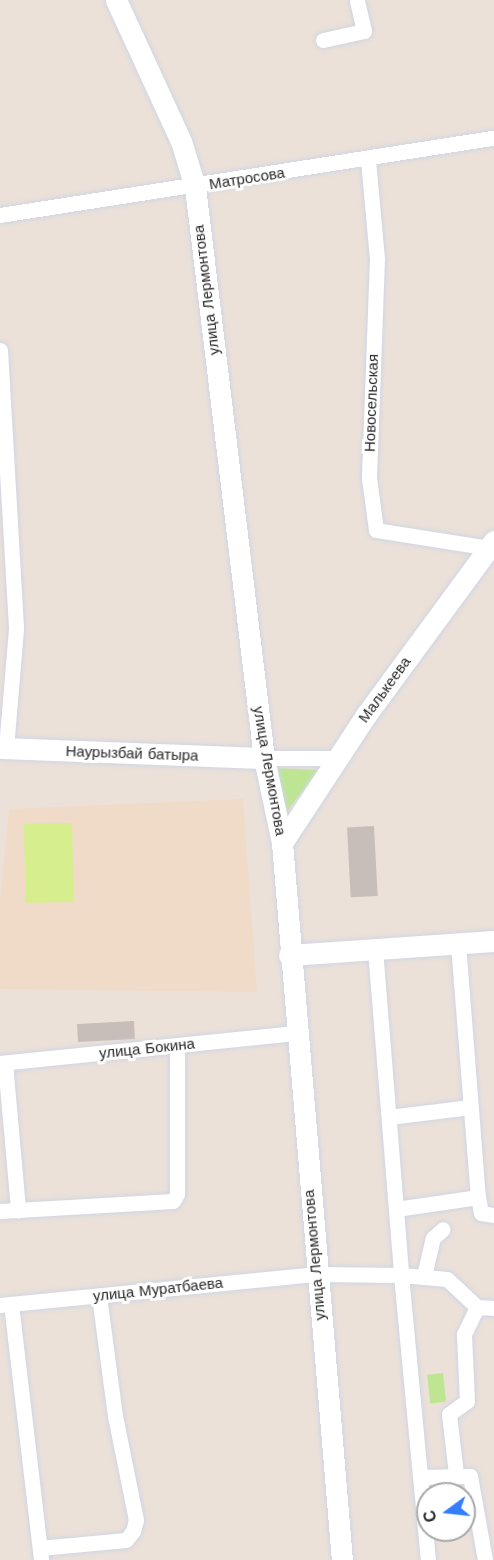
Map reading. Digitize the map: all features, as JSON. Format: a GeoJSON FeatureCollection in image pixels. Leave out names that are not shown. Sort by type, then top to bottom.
{"type":"FeatureCollection","features":[{"type":"Feature","properties":{"kind":"main road","name":"улица Лермонтова"},"geometry":{"type":"LineString","coordinates":[[116,0],[181,141],[195,187],[264,758],[282,843],[295,1033],[342,1560]]}},
{"type":"Feature","properties":{"kind":"main road","name":"Малькеева"},"geometry":{"type":"LineString","coordinates":[[282,843],[337,758],[492,545]]}},
{"type":"Feature","properties":{"kind":"main road","name":"Наурызбай батыра"},"geometry":{"type":"LineString","coordinates":[[3,748],[264,758]]}},
{"type":"Feature","properties":{"kind":"main road"},"geometry":{"type":"LineString","coordinates":[[289,955],[494,941]]}},
{"type":"Feature","properties":{"kind":"street"},"geometry":{"type":"LineString","coordinates":[[323,40],[364,31],[357,0]]}},
{"type":"Feature","properties":{"kind":"street","name":"Матросова"},"geometry":{"type":"LineString","coordinates":[[0,215],[195,187],[494,138]]}},
{"type":"Feature","properties":{"kind":"street","name":"Новосельская"},"geometry":{"type":"LineString","coordinates":[[368,160],[377,258],[369,478],[376,530],[492,545]]}},
{"type":"Feature","properties":{"kind":"street"},"geometry":{"type":"LineString","coordinates":[[0,350],[16,629],[3,748]]}},
{"type":"Feature","properties":{"kind":"street"},"geometry":{"type":"LineString","coordinates":[[264,758],[337,758]]}},
{"type":"Feature","properties":{"kind":"street"},"geometry":{"type":"LineString","coordinates":[[458,944],[477,1197],[481,1213],[494,1215]]}},
{"type":"Feature","properties":{"kind":"street"},"geometry":{"type":"LineString","coordinates":[[375,949],[401,1275],[428,1560]]}},
{"type":"Feature","properties":{"kind":"street","name":"улица Бокина"},"geometry":{"type":"LineString","coordinates":[[2,1063],[295,1033]]}},
{"type":"Feature","properties":{"kind":"street"},"geometry":{"type":"LineString","coordinates":[[0,1211],[173,1201],[177,1194],[177,1046]]}},
{"type":"Feature","properties":{"kind":"street"},"geometry":{"type":"LineString","coordinates":[[2,1063],[8,1183],[18,1210]]}},
{"type":"Feature","properties":{"kind":"street"},"geometry":{"type":"LineString","coordinates":[[389,1117],[470,1107]]}},
{"type":"Feature","properties":{"kind":"street"},"geometry":{"type":"LineString","coordinates":[[396,1209],[477,1197]]}},
{"type":"Feature","properties":{"kind":"street"},"geometry":{"type":"LineString","coordinates":[[424,1276],[433,1238],[443,1229]]}},
{"type":"Feature","properties":{"kind":"street","name":"улица Муратбаева"},"geometry":{"type":"LineString","coordinates":[[6,1305],[317,1274],[424,1276],[453,1282],[477,1307]]}},
{"type":"Feature","properties":{"kind":"street"},"geometry":{"type":"LineString","coordinates":[[6,1305],[40,1554],[126,1540],[133,1531],[136,1520],[115,1416],[99,1296]]}},
{"type":"Feature","properties":{"kind":"street"},"geometry":{"type":"LineString","coordinates":[[456,1474],[449,1414],[467,1401],[464,1334],[477,1307],[494,1308]]}},
{"type":"Feature","properties":{"kind":"street"},"geometry":{"type":"LineString","coordinates":[[420,1478],[466,1473],[474,1483],[485,1560]]}},
{"type":"Feature","properties":{"kind":"shaded area"},"geometry":{"type":"Polygon","coordinates":[[[243,799],[257,992],[0,989],[0,898],[9,809],[243,799]]]}},
{"type":"Feature","properties":{"kind":"green space"},"geometry":{"type":"Polygon","coordinates":[[[275,768],[318,770],[283,817],[275,768]]]}},
{"type":"Feature","properties":{"kind":"green space"},"geometry":{"type":"Polygon","coordinates":[[[72,823],[73,902],[25,903],[24,824],[72,823]]]}},
{"type":"Feature","properties":{"kind":"green space"},"geometry":{"type":"Polygon","coordinates":[[[443,1373],[446,1402],[430,1404],[427,1375],[443,1373]]]}},
{"type":"Feature","properties":{"kind":"building"},"geometry":{"type":"Polygon","coordinates":[[[374,826],[378,896],[351,897],[347,827],[374,826]]]}},
{"type":"Feature","properties":{"kind":"building"},"geometry":{"type":"Polygon","coordinates":[[[134,1021],[135,1039],[78,1042],[77,1024],[134,1021]]]}}]}
